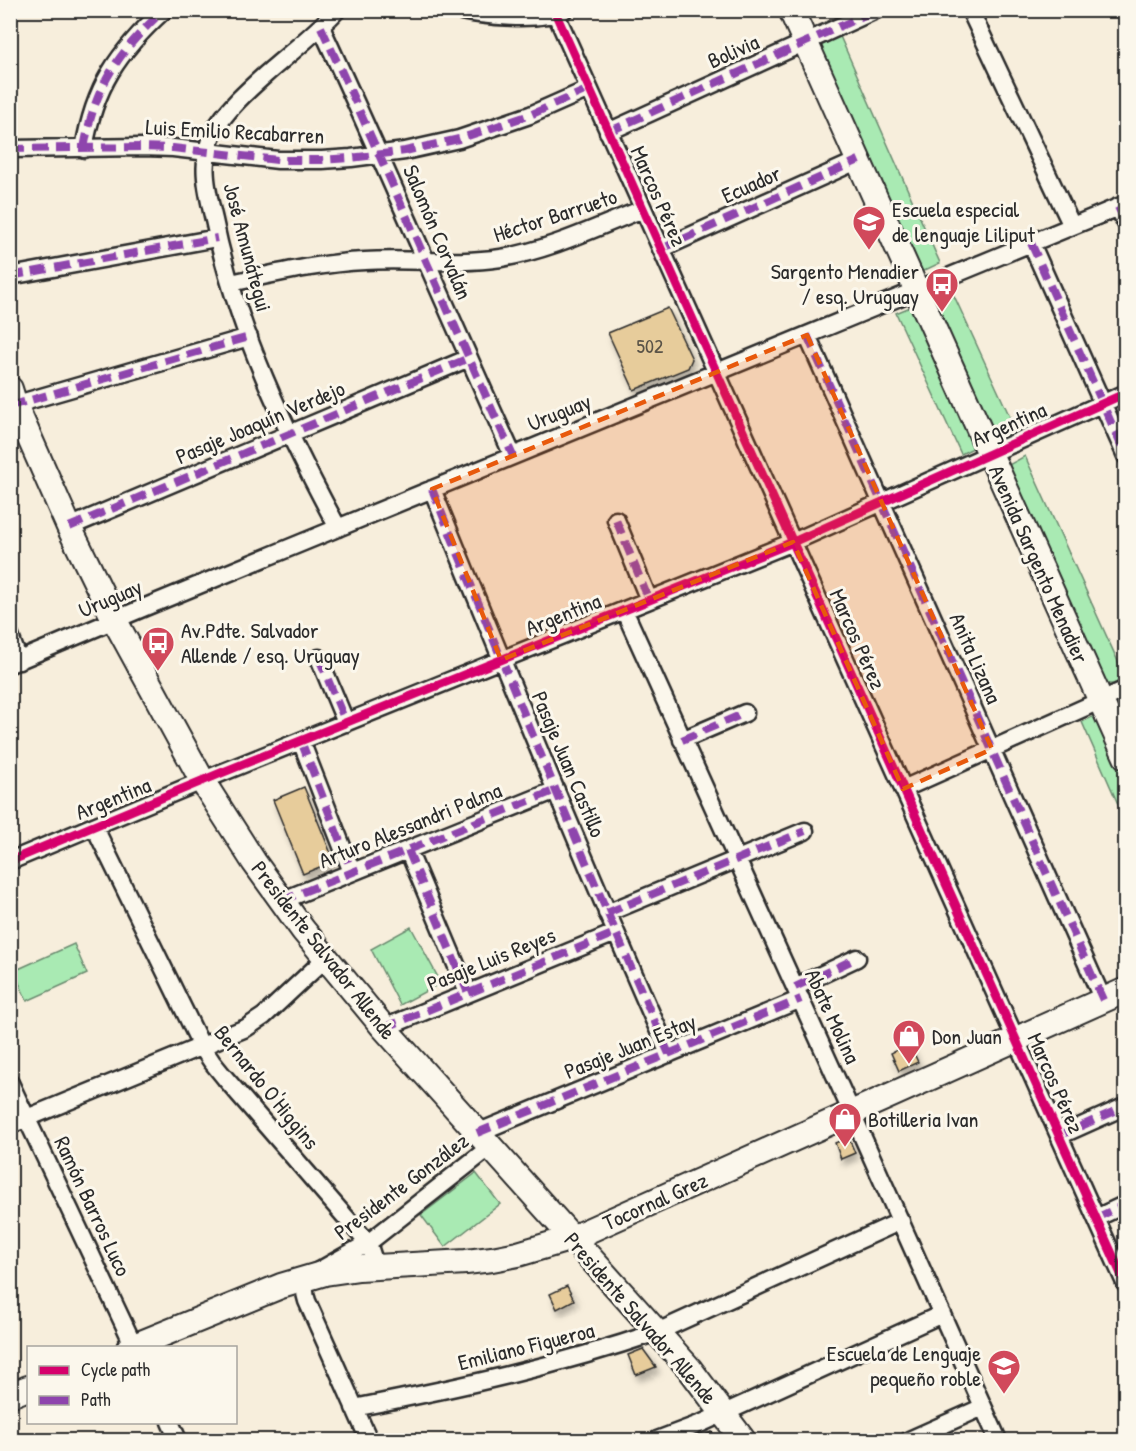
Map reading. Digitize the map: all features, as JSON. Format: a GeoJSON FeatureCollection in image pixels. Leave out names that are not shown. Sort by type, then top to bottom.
{"type":"FeatureCollection","features":[{"type":"Feature","properties":{"kind":"main road","name":"Avenida Sargento Menadier"},"geometry":{"type":"LineString","coordinates":[[792,10],[1125,757]]}},
{"type":"Feature","properties":{"kind":"main road","name":"Presidente Salvador Allende"},"geometry":{"type":"LineString","coordinates":[[12,400],[69,527],[114,619],[203,782],[227,822],[281,901],[384,1028],[689,1368],[743,1440]]}},
{"type":"Feature","properties":{"kind":"main road","name":"Tocornal Grez"},"geometry":{"type":"LineString","coordinates":[[134,1346],[308,1277],[342,1269],[492,1259],[572,1238],[1125,990]]}},
{"type":"Feature","properties":{"kind":"main road"},"geometry":{"type":"LineString","coordinates":[[10,1395],[27,1388]]}},
{"type":"Feature","properties":{"kind":"street"},"geometry":{"type":"LineString","coordinates":[[84,148],[92,112],[107,76],[128,45],[164,10]]}},
{"type":"Feature","properties":{"kind":"street","name":"José Amunátegui"},"geometry":{"type":"LineString","coordinates":[[338,10],[237,102],[215,131],[207,152],[205,170],[217,238],[249,337],[290,434],[338,528]]}},
{"type":"Feature","properties":{"kind":"street"},"geometry":{"type":"LineString","coordinates":[[456,10],[500,16],[558,12]]}},
{"type":"Feature","properties":{"kind":"street","name":"Bolivia"},"geometry":{"type":"LineString","coordinates":[[608,132],[876,10]]}},
{"type":"Feature","properties":{"kind":"street"},"geometry":{"type":"LineString","coordinates":[[970,10],[1072,226]]}},
{"type":"Feature","properties":{"kind":"street","name":"Marcos Pérez"},"geometry":{"type":"LineString","coordinates":[[558,12],[608,132],[1125,1285]]}},
{"type":"Feature","properties":{"kind":"street","name":"Salomón Corvalán"},"geometry":{"type":"LineString","coordinates":[[321,27],[380,154],[425,261],[513,456]]}},
{"type":"Feature","properties":{"kind":"street","name":"Luis Emilio Recabarren"},"geometry":{"type":"LineString","coordinates":[[10,149],[143,147],[300,161],[341,159],[459,140],[530,115],[589,89]]}},
{"type":"Feature","properties":{"kind":"street","name":"Ecuador"},"geometry":{"type":"LineString","coordinates":[[661,249],[858,160]]}},
{"type":"Feature","properties":{"kind":"street"},"geometry":{"type":"LineString","coordinates":[[1122,206],[1125,223]]}},
{"type":"Feature","properties":{"kind":"street","name":"Uruguay"},"geometry":{"type":"LineString","coordinates":[[15,662],[114,619],[1122,206]]}},
{"type":"Feature","properties":{"kind":"street","name":"Héctor Barrueto"},"geometry":{"type":"LineString","coordinates":[[230,283],[339,263],[375,260],[464,262],[484,260],[523,253],[643,209]]}},
{"type":"Feature","properties":{"kind":"street"},"geometry":{"type":"LineString","coordinates":[[10,276],[217,238]]}},
{"type":"Feature","properties":{"kind":"street"},"geometry":{"type":"LineString","coordinates":[[1031,243],[1125,456]]}},
{"type":"Feature","properties":{"kind":"street","name":"Anita Lizana"},"geometry":{"type":"LineString","coordinates":[[807,335],[1103,1000]]}},
{"type":"Feature","properties":{"kind":"street"},"geometry":{"type":"LineString","coordinates":[[12,400],[249,337]]}},
{"type":"Feature","properties":{"kind":"street","name":"Pasaje Joaquín Verdejo"},"geometry":{"type":"LineString","coordinates":[[69,527],[469,358]]}},
{"type":"Feature","properties":{"kind":"street","name":"Argentina"},"geometry":{"type":"LineString","coordinates":[[10,861],[793,542],[1125,393]]}},
{"type":"Feature","properties":{"kind":"street","name":"Pasaje Juan Castillo"},"geometry":{"type":"LineString","coordinates":[[432,489],[615,933],[669,1054]]}},
{"type":"Feature","properties":{"kind":"street"},"geometry":{"type":"LineString","coordinates":[[616,520],[649,600]]}},
{"type":"Feature","properties":{"kind":"street","name":"Abate Molina"},"geometry":{"type":"LineString","coordinates":[[624,610],[998,1440]]}},
{"type":"Feature","properties":{"kind":"street"},"geometry":{"type":"LineString","coordinates":[[10,636],[15,662]]}},
{"type":"Feature","properties":{"kind":"street"},"geometry":{"type":"LineString","coordinates":[[319,658],[346,723]]}},
{"type":"Feature","properties":{"kind":"street"},"geometry":{"type":"LineString","coordinates":[[903,789],[1125,689]]}},
{"type":"Feature","properties":{"kind":"street"},"geometry":{"type":"LineString","coordinates":[[682,740],[745,713]]}},
{"type":"Feature","properties":{"kind":"street"},"geometry":{"type":"LineString","coordinates":[[302,741],[352,872]]}},
{"type":"Feature","properties":{"kind":"street","name":"Arturo Alessandri Palma"},"geometry":{"type":"LineString","coordinates":[[281,901],[556,790]]}},
{"type":"Feature","properties":{"kind":"street","name":"Bernardo O'Higgins"},"geometry":{"type":"LineString","coordinates":[[94,826],[202,1047],[225,1078],[368,1243],[376,1267]]}},
{"type":"Feature","properties":{"kind":"street"},"geometry":{"type":"LineString","coordinates":[[607,913],[805,831]]}},
{"type":"Feature","properties":{"kind":"street"},"geometry":{"type":"LineString","coordinates":[[408,849],[468,993]]}},
{"type":"Feature","properties":{"kind":"street","name":"Pasaje Luis Reyes"},"geometry":{"type":"LineString","coordinates":[[384,1028],[615,933]]}},
{"type":"Feature","properties":{"kind":"street"},"geometry":{"type":"LineString","coordinates":[[10,1125],[246,1029],[258,1021],[326,958]]}},
{"type":"Feature","properties":{"kind":"street","name":"Pasaje Juan Estay"},"geometry":{"type":"LineString","coordinates":[[484,1140],[798,993],[857,958]]}},
{"type":"Feature","properties":{"kind":"street","name":"Ramón Barros Luco"},"geometry":{"type":"LineString","coordinates":[[10,1083],[132,1346]]}},
{"type":"Feature","properties":{"kind":"street"},"geometry":{"type":"LineString","coordinates":[[1059,1136],[1125,1106]]}},
{"type":"Feature","properties":{"kind":"street","name":"Presidente González"},"geometry":{"type":"LineString","coordinates":[[308,1277],[368,1243],[484,1140]]}},
{"type":"Feature","properties":{"kind":"street"},"geometry":{"type":"LineString","coordinates":[[1095,1218],[1125,1204]]}},
{"type":"Feature","properties":{"kind":"street","name":"Emiliano Figueroa"},"geometry":{"type":"LineString","coordinates":[[354,1408],[431,1393],[545,1366],[657,1332],[900,1221]]}},
{"type":"Feature","properties":{"kind":"street"},"geometry":{"type":"LineString","coordinates":[[308,1277],[304,1288],[305,1295],[369,1440]]}},
{"type":"Feature","properties":{"kind":"street"},"geometry":{"type":"LineString","coordinates":[[657,1440],[723,1413],[942,1314]]}},
{"type":"Feature","properties":{"kind":"street"},"geometry":{"type":"LineString","coordinates":[[909,1440],[983,1407]]}},
{"type":"Feature","properties":{"kind":"street"},"geometry":{"type":"LineString","coordinates":[[171,1424],[178,1440]]}},
{"type":"Feature","properties":{"kind":"highlighted area"},"geometry":{"type":"Polygon","coordinates":[[[807,335],[992,749],[903,789],[793,542],[501,660],[432,489],[807,335]]]}},
{"type":"Feature","properties":{"kind":"green space"},"geometry":{"type":"Polygon","coordinates":[[[839,34],[940,263],[919,273],[816,46],[839,34]]]}},
{"type":"Feature","properties":{"kind":"green space"},"geometry":{"type":"Polygon","coordinates":[[[950,287],[1016,430],[998,437],[990,433],[934,307],[933,294],[950,287]]]}},
{"type":"Feature","properties":{"kind":"green space"},"geometry":{"type":"Polygon","coordinates":[[[910,307],[918,313],[976,442],[973,448],[961,454],[896,313],[910,307]]]}},
{"type":"Feature","properties":{"kind":"green space"},"geometry":{"type":"Polygon","coordinates":[[[1025,456],[1125,679],[1113,684],[1104,684],[1005,467],[1025,456]]]}},
{"type":"Feature","properties":{"kind":"green space"},"geometry":{"type":"Polygon","coordinates":[[[1096,715],[1125,780],[1125,820],[1082,722],[1096,715]]]}},
{"type":"Feature","properties":{"kind":"green space"},"geometry":{"type":"Polygon","coordinates":[[[411,927],[441,983],[400,1005],[371,949],[411,927]]]}},
{"type":"Feature","properties":{"kind":"green space"},"geometry":{"type":"Polygon","coordinates":[[[74,944],[87,974],[27,1001],[14,971],[74,944]]]}},
{"type":"Feature","properties":{"kind":"green space"},"geometry":{"type":"Polygon","coordinates":[[[476,1173],[500,1204],[445,1247],[421,1215],[476,1173]]]}},
{"type":"Feature","properties":{"kind":"building"},"geometry":{"type":"Polygon","coordinates":[[[668,308],[692,359],[688,368],[634,390],[608,333],[668,308]]]}},
{"type":"Feature","properties":{"kind":"building"},"geometry":{"type":"Polygon","coordinates":[[[304,787],[334,861],[303,874],[273,800],[304,787]]]}},
{"type":"Feature","properties":{"kind":"building"},"geometry":{"type":"Polygon","coordinates":[[[907,1039],[918,1062],[899,1071],[891,1053],[901,1048],[898,1043],[907,1039]]]}},
{"type":"Feature","properties":{"kind":"building","name":"Botilleria Ivan"},"geometry":{"type":"Polygon","coordinates":[[[845,1139],[850,1141],[855,1153],[841,1159],[835,1143],[845,1139]]]}},
{"type":"Feature","properties":{"kind":"building"},"geometry":{"type":"Polygon","coordinates":[[[567,1286],[574,1300],[557,1309],[550,1294],[567,1286]]]}},
{"type":"Feature","properties":{"kind":"building"},"geometry":{"type":"Polygon","coordinates":[[[643,1349],[656,1367],[636,1375],[628,1355],[643,1349]]]}},
{"type":"Feature","properties":{"kind":"building"},"geometry":{"type":"Polygon","coordinates":[[[712,1432],[716,1440],[694,1440],[712,1432]]]}},
{"type":"Feature","properties":{"kind":"marked path"},"geometry":{"type":"LineString","coordinates":[[84,149],[94,107],[110,72],[134,41],[164,10]]}},
{"type":"Feature","properties":{"kind":"marked path"},"geometry":{"type":"LineString","coordinates":[[608,132],[876,10]]}},
{"type":"Feature","properties":{"kind":"marked path"},"geometry":{"type":"LineString","coordinates":[[321,27],[513,456]]}},
{"type":"Feature","properties":{"kind":"marked path"},"geometry":{"type":"LineString","coordinates":[[10,149],[143,147],[173,148],[278,160],[351,158],[405,151],[459,139],[530,115],[589,89]]}},
{"type":"Feature","properties":{"kind":"marked path"},"geometry":{"type":"LineString","coordinates":[[661,249],[859,160]]}},
{"type":"Feature","properties":{"kind":"marked path"},"geometry":{"type":"LineString","coordinates":[[1118,207],[1126,223]]}},
{"type":"Feature","properties":{"kind":"marked path"},"geometry":{"type":"LineString","coordinates":[[10,276],[217,238]]}},
{"type":"Feature","properties":{"kind":"marked path"},"geometry":{"type":"LineString","coordinates":[[1031,243],[1126,456]]}},
{"type":"Feature","properties":{"kind":"marked path"},"geometry":{"type":"LineString","coordinates":[[807,335],[1103,1000]]}},
{"type":"Feature","properties":{"kind":"marked path"},"geometry":{"type":"LineString","coordinates":[[10,406],[249,337]]}},
{"type":"Feature","properties":{"kind":"marked path"},"geometry":{"type":"LineString","coordinates":[[69,527],[469,358]]}},
{"type":"Feature","properties":{"kind":"marked path"},"geometry":{"type":"LineString","coordinates":[[432,489],[578,843],[669,1054]]}},
{"type":"Feature","properties":{"kind":"marked path"},"geometry":{"type":"LineString","coordinates":[[616,520],[649,600]]}},
{"type":"Feature","properties":{"kind":"marked path"},"geometry":{"type":"LineString","coordinates":[[319,658],[346,723]]}},
{"type":"Feature","properties":{"kind":"marked path"},"geometry":{"type":"LineString","coordinates":[[682,740],[745,713]]}},
{"type":"Feature","properties":{"kind":"marked path"},"geometry":{"type":"LineString","coordinates":[[301,741],[352,872]]}},
{"type":"Feature","properties":{"kind":"marked path"},"geometry":{"type":"LineString","coordinates":[[281,901],[556,790]]}},
{"type":"Feature","properties":{"kind":"marked path"},"geometry":{"type":"LineString","coordinates":[[607,913],[805,831]]}},
{"type":"Feature","properties":{"kind":"marked path"},"geometry":{"type":"LineString","coordinates":[[408,850],[468,993]]}},
{"type":"Feature","properties":{"kind":"marked path"},"geometry":{"type":"LineString","coordinates":[[384,1028],[615,933]]}},
{"type":"Feature","properties":{"kind":"marked path"},"geometry":{"type":"LineString","coordinates":[[795,987],[857,958]]}},
{"type":"Feature","properties":{"kind":"marked path"},"geometry":{"type":"LineString","coordinates":[[477,1133],[801,999]]}},
{"type":"Feature","properties":{"kind":"marked path"},"geometry":{"type":"LineString","coordinates":[[1059,1136],[1126,1106]]}},
{"type":"Feature","properties":{"kind":"marked path"},"geometry":{"type":"LineString","coordinates":[[1096,1218],[1126,1204]]}},
{"type":"Feature","properties":{"kind":"cycle path"},"geometry":{"type":"LineString","coordinates":[[554,10],[1126,1285]]}},
{"type":"Feature","properties":{"kind":"cycle path"},"geometry":{"type":"LineString","coordinates":[[10,861],[221,773],[793,542],[1126,393]]}},
{"type":"Feature","properties":{"kind":"place","name":"Escuela especial de lenguaje Liliput"},"geometry":{"type":"Point","coordinates":[869,251]}},
{"type":"Feature","properties":{"kind":"place","name":"Sargento Menadier / esq. Uruguay"},"geometry":{"type":"Point","coordinates":[942,313]}},
{"type":"Feature","properties":{"kind":"place","name":"Av.Pdte. Salvador Allende / esq. Uruguay"},"geometry":{"type":"Point","coordinates":[158,672]}},
{"type":"Feature","properties":{"kind":"place","name":"Don Juan"},"geometry":{"type":"Point","coordinates":[909,1065]}},
{"type":"Feature","properties":{"kind":"place","name":"Botilleria Ivan"},"geometry":{"type":"Point","coordinates":[845,1148]}},
{"type":"Feature","properties":{"kind":"place","name":"Escuela de Lenguaje pequeño roble"},"geometry":{"type":"Point","coordinates":[1004,1395]}}]}
